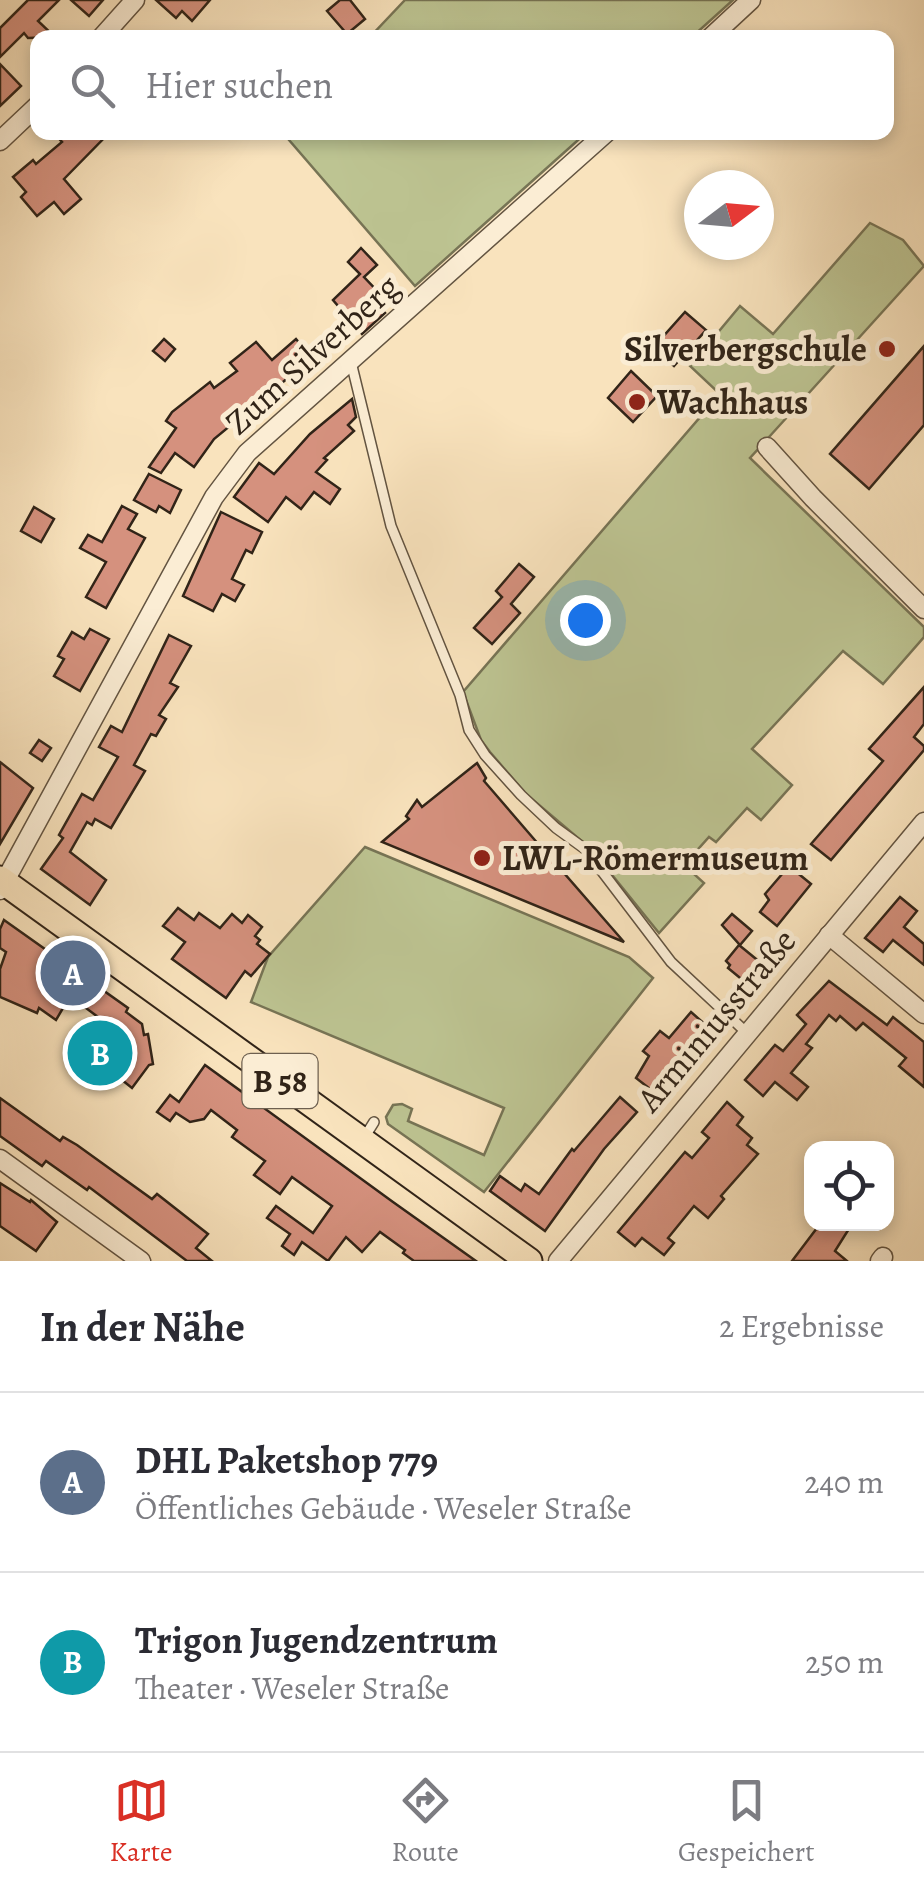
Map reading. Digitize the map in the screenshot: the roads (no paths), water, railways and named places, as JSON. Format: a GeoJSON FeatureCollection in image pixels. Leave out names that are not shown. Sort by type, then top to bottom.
{"type":"FeatureCollection","features":[{"type":"Feature","properties":{"kind":"main road","name":"B 58"},"geometry":{"type":"LineString","coordinates":[[1,884],[368,1131],[529,1261]]}},
{"type":"Feature","properties":{"kind":"street"},"geometry":{"type":"LineString","coordinates":[[108,30],[135,0]]}},
{"type":"Feature","properties":{"kind":"street"},"geometry":{"type":"LineString","coordinates":[[719,30],[751,0]]}},
{"type":"Feature","properties":{"kind":"street"},"geometry":{"type":"LineString","coordinates":[[0,142],[30,114]]}},
{"type":"Feature","properties":{"kind":"street","name":"Zum Silverberg"},"geometry":{"type":"LineString","coordinates":[[1,884],[214,497],[247,453],[598,140]]}},
{"type":"Feature","properties":{"kind":"street"},"geometry":{"type":"LineString","coordinates":[[767,447],[825,511],[924,608]]}},
{"type":"Feature","properties":{"kind":"street","name":"Arminiusstraße"},"geometry":{"type":"LineString","coordinates":[[558,1261],[924,822]]}},
{"type":"Feature","properties":{"kind":"street"},"geometry":{"type":"LineString","coordinates":[[828,936],[924,1014]]}},
{"type":"Feature","properties":{"kind":"street"},"geometry":{"type":"LineString","coordinates":[[0,1160],[142,1261]]}},
{"type":"Feature","properties":{"kind":"lane"},"geometry":{"type":"LineString","coordinates":[[350,362],[391,526],[460,695],[469,730],[520,795],[585,848],[671,962],[747,1033]]}},
{"type":"Feature","properties":{"kind":"place","name":"Silverbergschule"},"geometry":{"type":"Point","coordinates":[887,349]}},
{"type":"Feature","properties":{"kind":"place","name":"Wachhaus"},"geometry":{"type":"Point","coordinates":[637,402]}},
{"type":"Feature","properties":{"kind":"place","name":"LWL-Römermuseum"},"geometry":{"type":"Point","coordinates":[482,858]}},
{"type":"Feature","properties":{"kind":"place","name":"DHL Paketshop 779"},"geometry":{"type":"Point","coordinates":[73,973]}},
{"type":"Feature","properties":{"kind":"place","name":"Trigon Jugendzentrum"},"geometry":{"type":"Point","coordinates":[100,1053]}}]}
